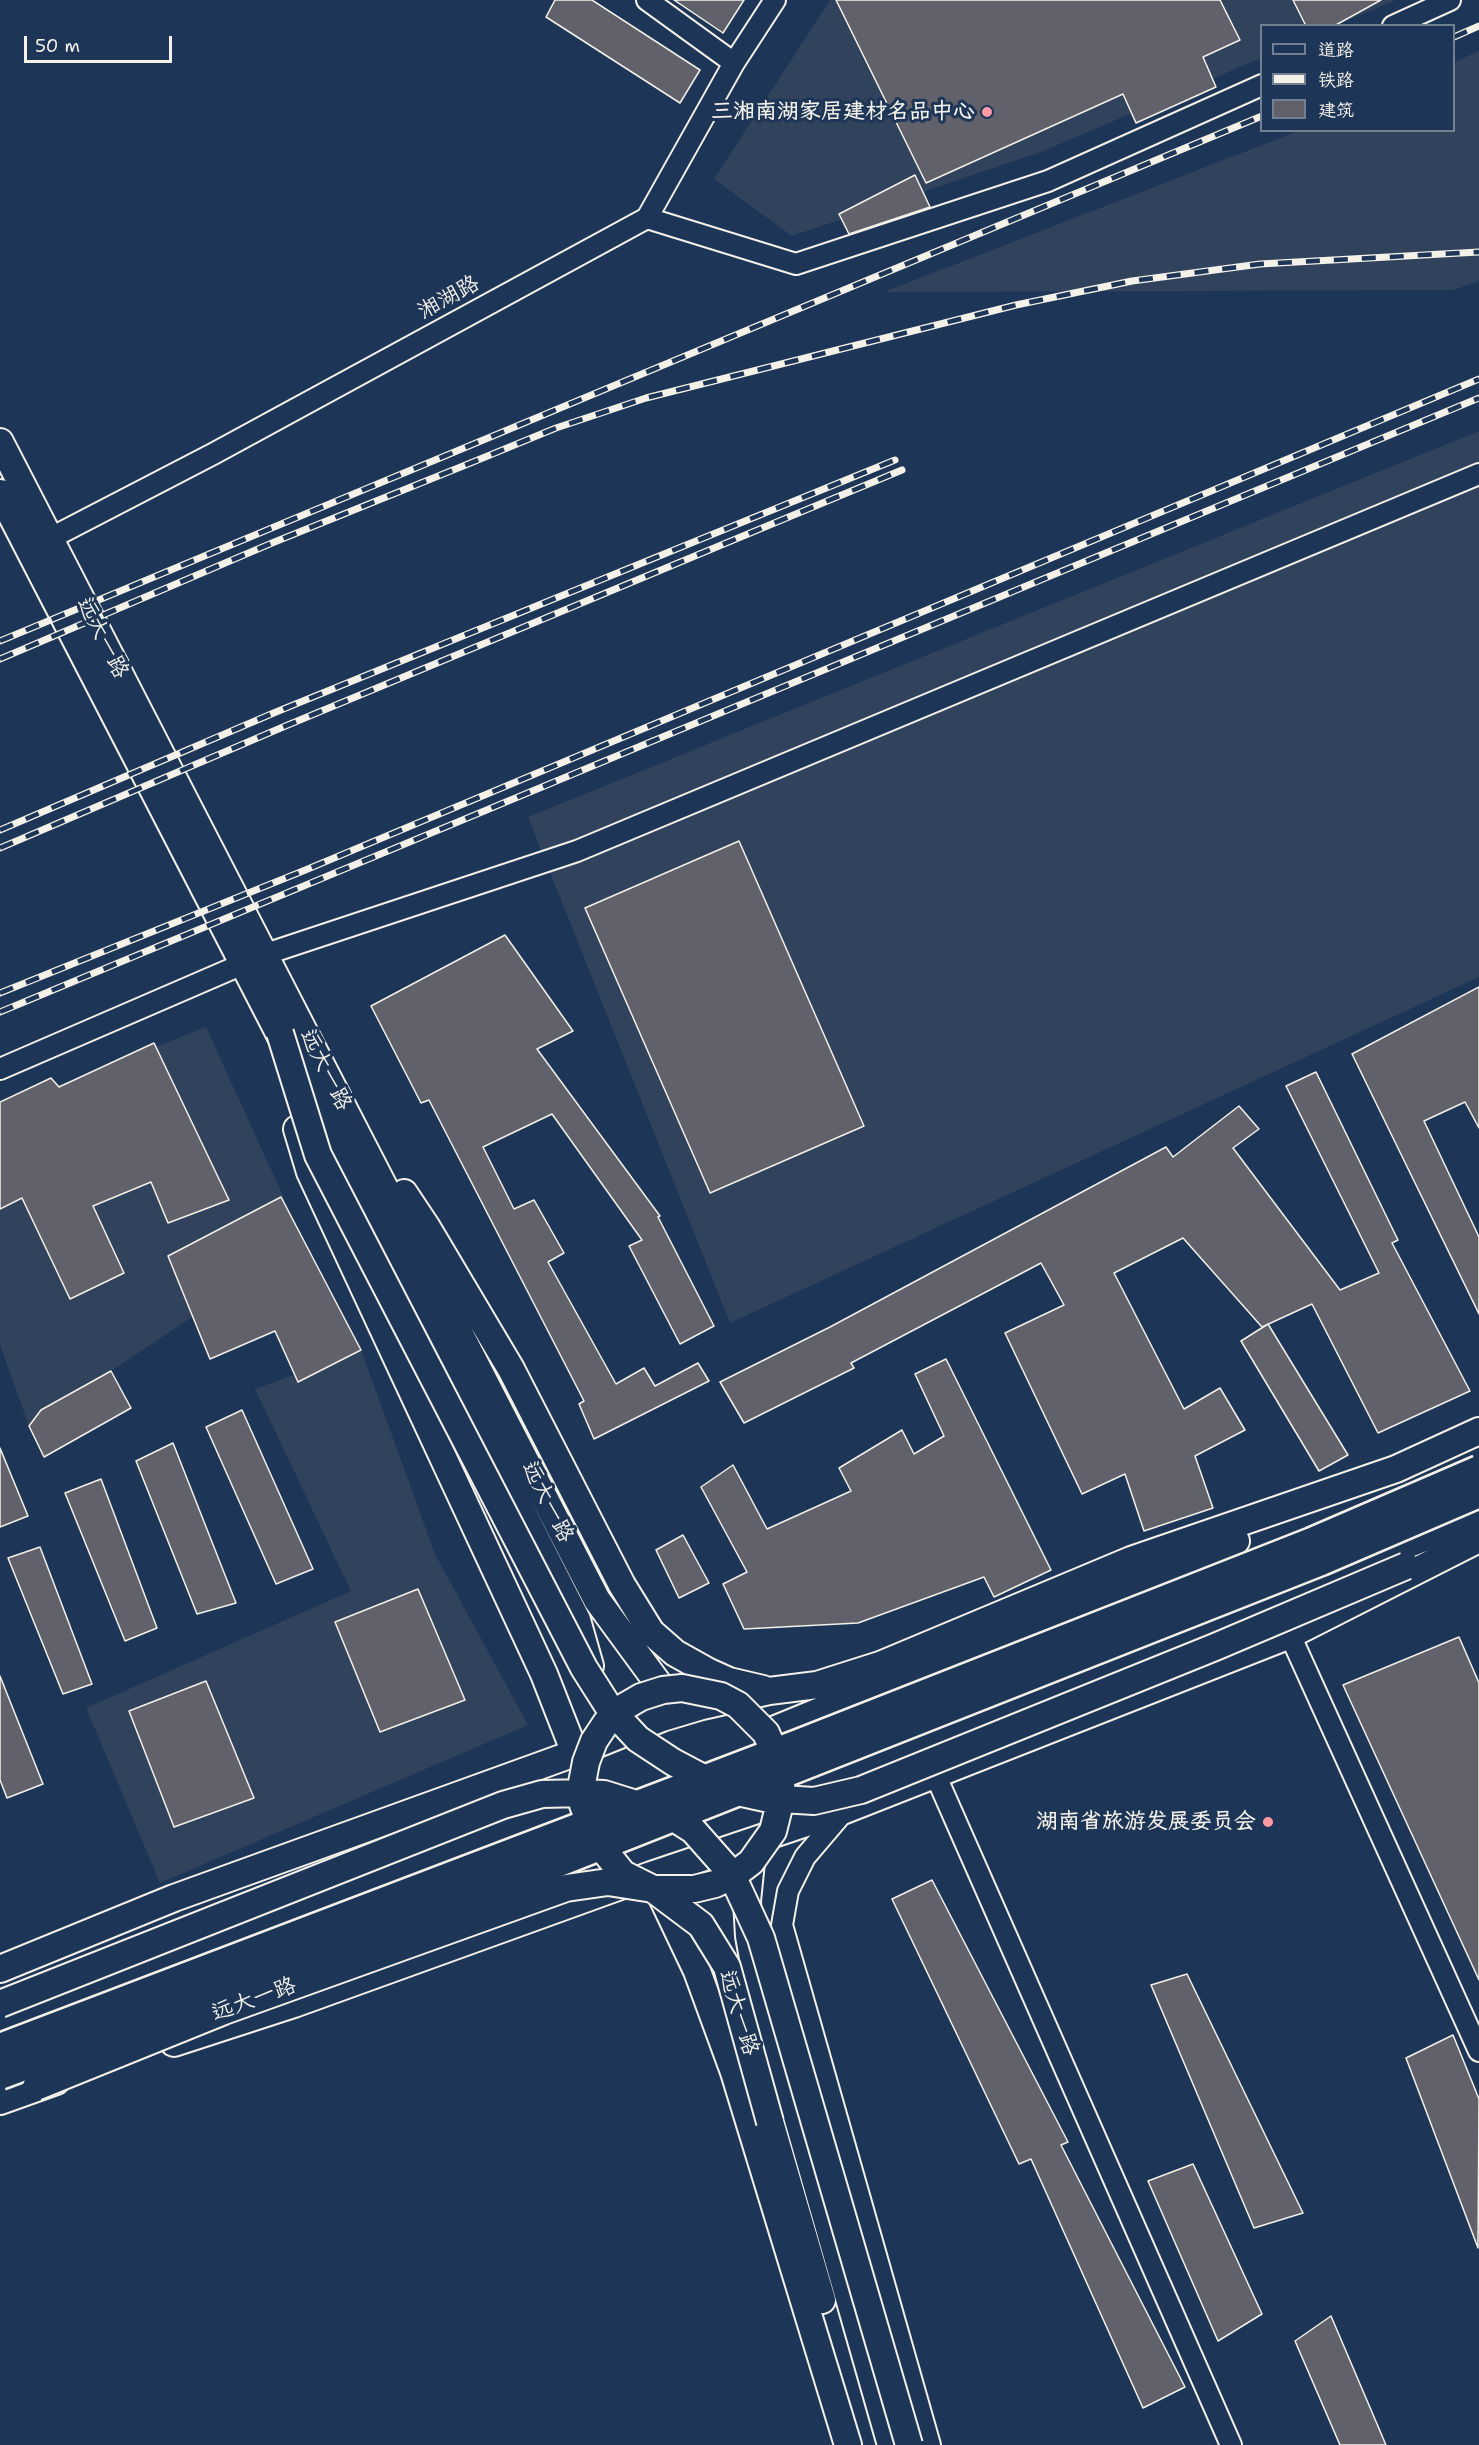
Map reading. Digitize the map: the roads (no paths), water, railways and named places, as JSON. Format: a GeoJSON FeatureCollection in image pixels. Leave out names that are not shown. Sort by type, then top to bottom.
{"type":"FeatureCollection","features":[{"type":"Feature","properties":{"kind":"highway"},"geometry":{"type":"LineString","coordinates":[[0,2048],[810,1740],[1312,1542],[1479,1470]]}},
{"type":"Feature","properties":{"kind":"highway"},"geometry":{"type":"LineString","coordinates":[[0,2075],[414,1920],[1310,1566],[1479,1493]]}},
{"type":"Feature","properties":{"kind":"main road","name":"远大一路"},"geometry":{"type":"LineString","coordinates":[[0,442],[51,538],[253,965],[280,1033],[577,1620],[606,1723]]}},
{"type":"Feature","properties":{"kind":"main road","name":"远大一路"},"geometry":{"type":"LineString","coordinates":[[0,494],[253,965],[344,1106],[597,1600],[663,1690]]}},
{"type":"Feature","properties":{"kind":"main road"},"geometry":{"type":"LineString","coordinates":[[253,965],[310,1172],[544,1674],[575,1753]]}},
{"type":"Feature","properties":{"kind":"main road"},"geometry":{"type":"LineString","coordinates":[[280,1033],[318,1155],[584,1668],[610,1708],[638,1739],[673,1762],[724,1789],[765,1798],[814,1801],[861,1790],[1479,1537]]}},
{"type":"Feature","properties":{"kind":"main road"},"geometry":{"type":"LineString","coordinates":[[344,1106],[426,1226],[505,1359],[633,1607],[651,1632],[675,1653],[708,1672],[729,1681],[769,1691]]}},
{"type":"Feature","properties":{"kind":"main road"},"geometry":{"type":"LineString","coordinates":[[0,1969],[174,1898],[575,1753],[662,1718],[702,1706],[769,1691],[817,1685],[880,1665],[1131,1560],[1396,1469],[1479,1431]]}},
{"type":"Feature","properties":{"kind":"main road"},"geometry":{"type":"LineString","coordinates":[[766,1733],[1253,1534],[1270,1513]]}},
{"type":"Feature","properties":{"kind":"main road"},"geometry":{"type":"LineString","coordinates":[[782,1795],[1479,1516]]}},
{"type":"Feature","properties":{"kind":"main road"},"geometry":{"type":"LineString","coordinates":[[652,1882],[845,1810],[1290,1635],[1479,1537]]}},
{"type":"Feature","properties":{"kind":"main road"},"geometry":{"type":"LineString","coordinates":[[663,1690],[702,1690],[738,1705],[766,1733],[779,1763],[782,1795],[773,1831],[751,1862],[734,1875],[715,1884],[694,1888],[652,1882],[623,1874],[598,1843],[583,1805],[582,1783],[586,1761],[594,1741],[606,1723],[622,1708],[641,1697],[663,1690]]}},
{"type":"Feature","properties":{"kind":"main road"},"geometry":{"type":"LineString","coordinates":[[0,2004],[503,1804],[542,1794],[582,1792],[604,1794],[668,1814],[693,1830],[726,1866],[744,1896],[761,1938],[909,2445]]}},
{"type":"Feature","properties":{"kind":"main road"},"geometry":{"type":"LineString","coordinates":[[0,2021],[583,1805]]}},
{"type":"Feature","properties":{"kind":"main road","name":"远大一路"},"geometry":{"type":"LineString","coordinates":[[751,1862],[747,1900],[749,1936],[794,2113],[891,2445]]}},
{"type":"Feature","properties":{"kind":"main road","name":"远大一路"},"geometry":{"type":"LineString","coordinates":[[0,2101],[224,2011],[566,1888],[608,1882],[652,1882],[701,1925],[727,1967],[865,2445]]}},
{"type":"Feature","properties":{"kind":"main road"},"geometry":{"type":"LineString","coordinates":[[652,1882],[697,1971],[734,2072],[848,2445]]}},
{"type":"Feature","properties":{"kind":"street"},"geometry":{"type":"LineString","coordinates":[[647,0],[734,63]]}},
{"type":"Feature","properties":{"kind":"street"},"geometry":{"type":"LineString","coordinates":[[775,0],[734,63],[647,218],[796,264],[1048,181],[1260,86]]}},
{"type":"Feature","properties":{"kind":"street"},"geometry":{"type":"LineString","coordinates":[[1397,24],[1450,0]]}},
{"type":"Feature","properties":{"kind":"street","name":"湘湖路"},"geometry":{"type":"LineString","coordinates":[[51,538],[213,454],[647,218]]}},
{"type":"Feature","properties":{"kind":"street"},"geometry":{"type":"LineString","coordinates":[[0,1069],[253,965],[577,851],[1479,474]]}},
{"type":"Feature","properties":{"kind":"street"},"geometry":{"type":"LineString","coordinates":[[1290,1635],[1479,2051]]}},
{"type":"Feature","properties":{"kind":"street"},"geometry":{"type":"LineString","coordinates":[[935,1774],[1232,2445]]}},
{"type":"Feature","properties":{"kind":"street"},"geometry":{"type":"LineString","coordinates":[[845,1810],[805,1857],[788,1891],[782,1925],[930,2445]]}},
{"type":"Feature","properties":{"kind":"railway"},"geometry":{"type":"LineString","coordinates":[[1455,37],[1479,26]]}},
{"type":"Feature","properties":{"kind":"railway"},"geometry":{"type":"LineString","coordinates":[[0,641],[1260,117]]}},
{"type":"Feature","properties":{"kind":"railway"},"geometry":{"type":"LineString","coordinates":[[0,659],[272,543],[556,428],[646,398],[1016,305],[1132,281],[1260,264],[1479,252]]}},
{"type":"Feature","properties":{"kind":"railway"},"geometry":{"type":"LineString","coordinates":[[0,993],[303,871],[1479,379]]}},
{"type":"Feature","properties":{"kind":"railway"},"geometry":{"type":"LineString","coordinates":[[0,1012],[1479,398]]}},
{"type":"Feature","properties":{"kind":"railway"},"geometry":{"type":"LineString","coordinates":[[0,830],[276,712],[895,460]]}},
{"type":"Feature","properties":{"kind":"railway"},"geometry":{"type":"LineString","coordinates":[[0,848],[283,727],[902,470]]}},
{"type":"Feature","properties":{"kind":"place","name":"三湘南湖家居建材名品中心"},"geometry":{"type":"Point","coordinates":[987,112]}},
{"type":"Feature","properties":{"kind":"place","name":"湖南省旅游发展委员会"},"geometry":{"type":"Point","coordinates":[1268,1822]}}]}
